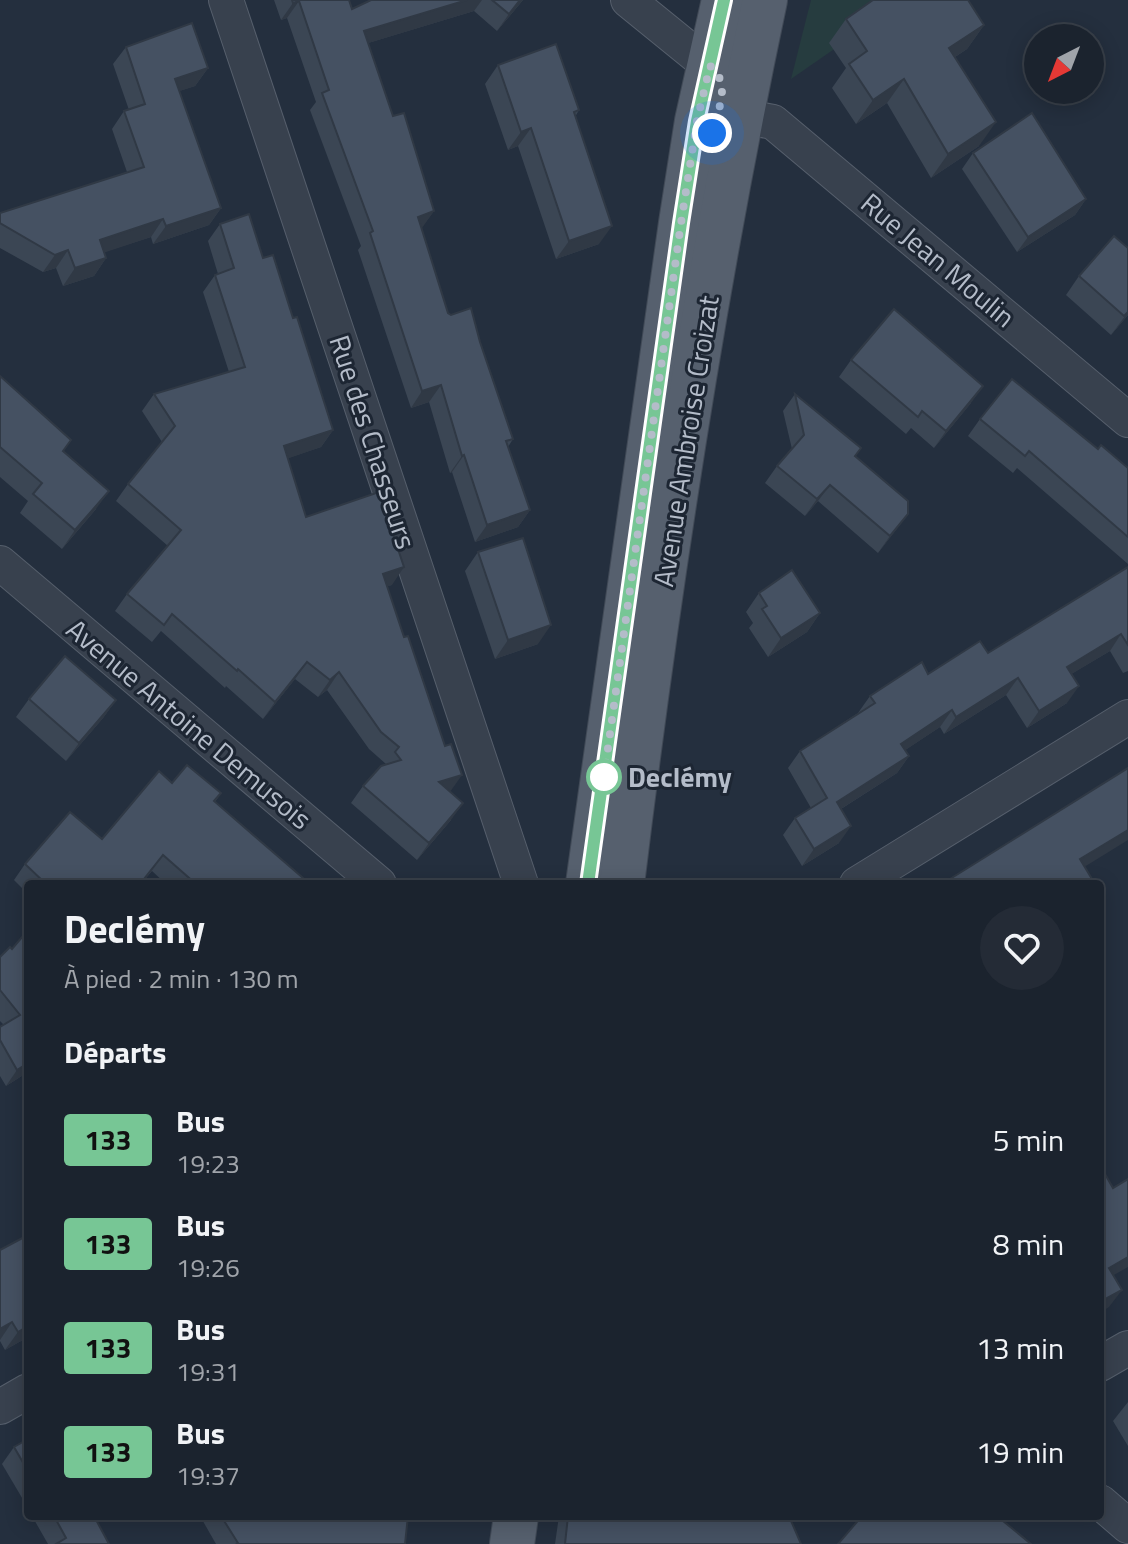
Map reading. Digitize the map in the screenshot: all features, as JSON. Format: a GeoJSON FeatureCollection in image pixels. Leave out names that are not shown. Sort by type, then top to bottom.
{"type":"FeatureCollection","features":[{"type":"Feature","properties":{"kind":"main road","name":"Avenue Ambroise Croizat"},"geometry":{"type":"LineString","coordinates":[[589,880],[681,223],[697,121],[724,0]]}},
{"type":"Feature","properties":{"kind":"main road","name":"Avenue Ambroise Croizat"},"geometry":{"type":"LineString","coordinates":[[623,880],[699,346],[765,0]]}},
{"type":"Feature","properties":{"kind":"main road"},"geometry":{"type":"LineString","coordinates":[[512,1544],[515,1520]]}},
{"type":"Feature","properties":{"kind":"street","name":"Rue des Chasseurs"},"geometry":{"type":"LineString","coordinates":[[226,0],[520,880]]}},
{"type":"Feature","properties":{"kind":"street"},"geometry":{"type":"LineString","coordinates":[[628,0],[719,74],[722,93],[707,154],[687,306],[688,320],[699,346]]}},
{"type":"Feature","properties":{"kind":"street","name":"Rue Jean Moulin"},"geometry":{"type":"LineString","coordinates":[[741,116],[773,122],[1128,420]]}},
{"type":"Feature","properties":{"kind":"street","name":"Avenue Antoine Demusois"},"geometry":{"type":"LineString","coordinates":[[0,563],[374,880]]}},
{"type":"Feature","properties":{"kind":"street"},"geometry":{"type":"LineString","coordinates":[[863,880],[1128,717]]}},
{"type":"Feature","properties":{"kind":"street"},"geometry":{"type":"LineString","coordinates":[[1104,1362],[1128,1348]]}},
{"type":"Feature","properties":{"kind":"street"},"geometry":{"type":"LineString","coordinates":[[0,1407],[24,1393]]}},
{"type":"Feature","properties":{"kind":"street"},"geometry":{"type":"LineString","coordinates":[[1104,1505],[1128,1526]]}},
{"type":"Feature","properties":{"kind":"green space"},"geometry":{"type":"Polygon","coordinates":[[[811,0],[905,0],[791,79],[811,0]]]}},
{"type":"Feature","properties":{"kind":"building"},"geometry":{"type":"Polygon","coordinates":[[[292,0],[349,0],[352,9],[371,0],[467,0],[364,31],[393,116],[404,113],[434,211],[418,217],[448,313],[451,315],[471,308],[513,439],[506,441],[530,510],[487,525],[441,385],[422,391],[370,233],[373,231],[322,93],[329,90],[299,1],[293,3],[292,0]]]}},
{"type":"Feature","properties":{"kind":"building"},"geometry":{"type":"Polygon","coordinates":[[[492,0],[520,0],[509,14],[492,0]]]}},
{"type":"Feature","properties":{"kind":"building"},"geometry":{"type":"Polygon","coordinates":[[[873,0],[968,0],[984,25],[949,48],[996,122],[948,154],[904,79],[873,100],[849,64],[867,51],[846,19],[873,0]]]}},
{"type":"Feature","properties":{"kind":"building"},"geometry":{"type":"Polygon","coordinates":[[[192,23],[208,68],[175,79],[221,208],[166,226],[163,219],[100,240],[106,258],[75,268],[68,250],[55,255],[0,223],[0,213],[144,167],[124,111],[145,104],[126,47],[192,23]]]}},
{"type":"Feature","properties":{"kind":"building"},"geometry":{"type":"Polygon","coordinates":[[[556,44],[579,110],[574,112],[612,226],[569,241],[531,128],[521,132],[498,65],[556,44]]]}},
{"type":"Feature","properties":{"kind":"building"},"geometry":{"type":"Polygon","coordinates":[[[1032,113],[1086,199],[1028,237],[973,153],[1032,113]]]}},
{"type":"Feature","properties":{"kind":"building"},"geometry":{"type":"Polygon","coordinates":[[[249,214],[263,258],[273,255],[293,318],[297,317],[333,430],[284,446],[306,517],[379,492],[404,567],[383,574],[404,637],[408,636],[445,746],[451,744],[462,775],[439,782],[463,803],[429,843],[363,786],[381,766],[401,760],[395,752],[399,747],[381,732],[339,672],[330,680],[307,662],[275,702],[172,614],[164,625],[127,594],[181,530],[128,484],[175,426],[154,394],[245,367],[215,275],[234,268],[220,224],[249,214]]]}},
{"type":"Feature","properties":{"kind":"building"},"geometry":{"type":"Polygon","coordinates":[[[1114,236],[1128,248],[1128,312],[1124,316],[1079,276],[1114,236]]]}},
{"type":"Feature","properties":{"kind":"building"},"geometry":{"type":"Polygon","coordinates":[[[894,309],[983,386],[946,431],[922,411],[918,417],[851,360],[894,309]]]}},
{"type":"Feature","properties":{"kind":"building"},"geometry":{"type":"Polygon","coordinates":[[[0,376],[71,440],[63,451],[109,491],[75,530],[33,494],[42,483],[0,447],[0,376]]]}},
{"type":"Feature","properties":{"kind":"building"},"geometry":{"type":"Polygon","coordinates":[[[1012,379],[1098,449],[1101,445],[1128,468],[1128,537],[1029,451],[1025,456],[980,419],[1012,379]]]}},
{"type":"Feature","properties":{"kind":"building"},"geometry":{"type":"Polygon","coordinates":[[[795,394],[861,448],[855,456],[908,501],[908,514],[890,536],[830,485],[817,499],[777,466],[804,435],[795,394]]]}},
{"type":"Feature","properties":{"kind":"building"},"geometry":{"type":"Polygon","coordinates":[[[523,538],[551,625],[508,640],[478,552],[523,538]]]}},
{"type":"Feature","properties":{"kind":"building"},"geometry":{"type":"Polygon","coordinates":[[[1128,567],[1128,645],[1121,634],[1067,667],[1079,686],[1039,711],[1018,678],[956,717],[952,710],[901,744],[909,756],[837,802],[851,826],[814,849],[795,818],[827,798],[800,751],[875,703],[870,696],[922,662],[928,674],[980,641],[988,653],[1128,567]]]}},
{"type":"Feature","properties":{"kind":"building"},"geometry":{"type":"Polygon","coordinates":[[[792,570],[820,613],[781,638],[762,609],[767,606],[759,593],[792,570]]]}},
{"type":"Feature","properties":{"kind":"building"},"geometry":{"type":"Polygon","coordinates":[[[65,656],[116,700],[79,743],[29,699],[65,656]]]}},
{"type":"Feature","properties":{"kind":"building"},"geometry":{"type":"Polygon","coordinates":[[[187,765],[221,793],[214,801],[305,880],[191,880],[163,855],[143,880],[42,880],[25,864],[70,812],[102,839],[159,771],[172,783],[187,765]]]}},
{"type":"Feature","properties":{"kind":"building"},"geometry":{"type":"Polygon","coordinates":[[[1128,768],[1128,830],[1080,859],[1093,880],[948,880],[1128,768]]]}},
{"type":"Feature","properties":{"kind":"building"},"geometry":{"type":"Polygon","coordinates":[[[24,935],[24,1066],[17,1070],[0,1040],[0,1027],[20,1015],[0,990],[0,957],[10,947],[12,949],[24,935]]]}},
{"type":"Feature","properties":{"kind":"building"},"geometry":{"type":"Polygon","coordinates":[[[1104,1175],[1113,1188],[1128,1179],[1128,1257],[1109,1268],[1122,1290],[1104,1300],[1104,1175]]]}},
{"type":"Feature","properties":{"kind":"building"},"geometry":{"type":"Polygon","coordinates":[[[24,1237],[24,1328],[18,1332],[12,1322],[0,1329],[0,1250],[24,1237]]]}},
{"type":"Feature","properties":{"kind":"building"},"geometry":{"type":"Polygon","coordinates":[[[24,1441],[24,1464],[14,1447],[24,1441]]]}},
{"type":"Feature","properties":{"kind":"building"},"geometry":{"type":"Polygon","coordinates":[[[56,1520],[96,1520],[109,1544],[56,1544],[66,1538],[56,1520]]]}},
{"type":"Feature","properties":{"kind":"building"},"geometry":{"type":"Polygon","coordinates":[[[224,1520],[408,1520],[405,1544],[238,1543],[224,1520]]]}},
{"type":"Feature","properties":{"kind":"building"},"geometry":{"type":"Polygon","coordinates":[[[568,1520],[791,1520],[801,1544],[565,1544],[568,1520]]]}},
{"type":"Feature","properties":{"kind":"building"},"geometry":{"type":"Polygon","coordinates":[[[859,1520],[1002,1520],[1031,1544],[838,1544],[859,1520]]]}},
{"type":"Feature","properties":{"kind":"bus line","name":"133"},"geometry":{"type":"LineString","coordinates":[[589,880],[681,223],[697,121],[724,0]]}},
{"type":"Feature","properties":{"kind":"place","name":"Declémy"},"geometry":{"type":"Point","coordinates":[604,777]}},
{"type":"Feature","properties":{"kind":"route"},"geometry":{"type":"LineString","coordinates":[[604,777],[681,223],[697,121],[710,66],[722,80],[722,93],[712,133]]}}]}
